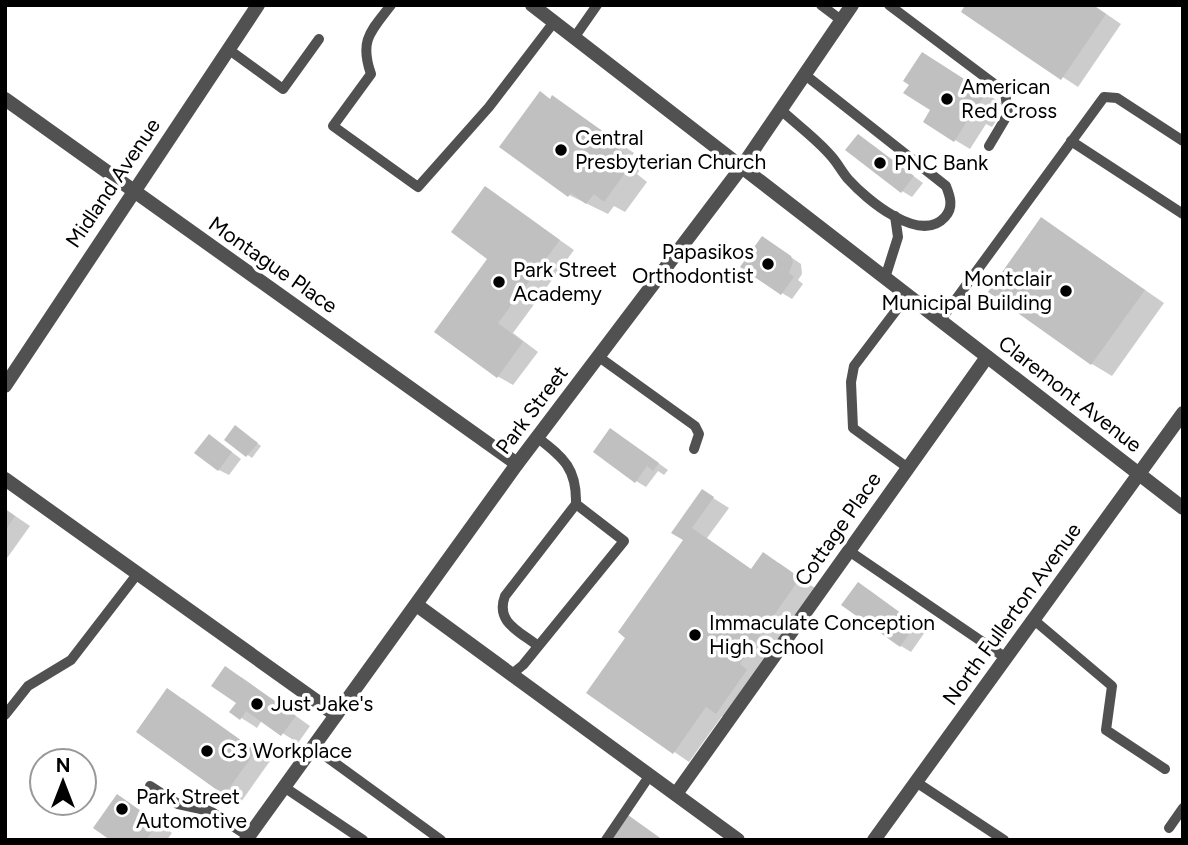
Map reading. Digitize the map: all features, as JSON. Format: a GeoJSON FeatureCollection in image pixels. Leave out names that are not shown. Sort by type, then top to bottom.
{"type":"FeatureCollection","features":[{"type":"Feature","properties":{"kind":"street","name":"Midland Avenue"},"geometry":{"type":"LineString","coordinates":[[5,386],[258,5]]}},
{"type":"Feature","properties":{"kind":"street","name":"Claremont Avenue"},"geometry":{"type":"LineString","coordinates":[[532,5],[1183,508]]}},
{"type":"Feature","properties":{"kind":"street","name":"Park Street"},"geometry":{"type":"LineString","coordinates":[[247,838],[418,606],[517,464],[741,168],[852,5]]}},
{"type":"Feature","properties":{"kind":"street","name":"Montague Place"},"geometry":{"type":"LineString","coordinates":[[5,99],[517,464]]}},
{"type":"Feature","properties":{"kind":"street","name":"Cottage Place"},"geometry":{"type":"LineString","coordinates":[[676,794],[987,357]]}},
{"type":"Feature","properties":{"kind":"street","name":"North Fullerton Avenue"},"geometry":{"type":"LineString","coordinates":[[874,840],[1183,413]]}},
{"type":"Feature","properties":{"kind":"street"},"geometry":{"type":"LineString","coordinates":[[5,479],[336,715]]}},
{"type":"Feature","properties":{"kind":"street"},"geometry":{"type":"LineString","coordinates":[[418,606],[738,840]]}},
{"type":"Feature","properties":{"kind":"lane"},"geometry":{"type":"LineString","coordinates":[[391,5],[370,32],[365,46],[371,74],[332,125],[418,187],[489,107],[554,22]]}},
{"type":"Feature","properties":{"kind":"lane"},"geometry":{"type":"LineString","coordinates":[[574,38],[597,5]]}},
{"type":"Feature","properties":{"kind":"lane"},"geometry":{"type":"LineString","coordinates":[[821,5],[841,20]]}},
{"type":"Feature","properties":{"kind":"lane"},"geometry":{"type":"LineString","coordinates":[[889,5],[1005,92],[1008,114],[989,146]]}},
{"type":"Feature","properties":{"kind":"lane"},"geometry":{"type":"LineString","coordinates":[[228,49],[283,89],[319,39]]}},
{"type":"Feature","properties":{"kind":"lane"},"geometry":{"type":"LineString","coordinates":[[780,109],[832,157],[847,178],[869,199],[895,216],[920,225],[938,223],[949,210],[950,196],[946,186],[804,74]]}},
{"type":"Feature","properties":{"kind":"lane"},"geometry":{"type":"LineString","coordinates":[[940,321],[1104,97],[1117,98],[1183,141]]}},
{"type":"Feature","properties":{"kind":"lane"},"geometry":{"type":"LineString","coordinates":[[1071,142],[1183,214]]}},
{"type":"Feature","properties":{"kind":"lane"},"geometry":{"type":"LineString","coordinates":[[885,278],[899,232],[895,216]]}},
{"type":"Feature","properties":{"kind":"lane"},"geometry":{"type":"LineString","coordinates":[[907,296],[854,366],[850,382],[853,428],[908,468]]}},
{"type":"Feature","properties":{"kind":"lane"},"geometry":{"type":"LineString","coordinates":[[599,356],[695,426],[699,434],[694,449]]}},
{"type":"Feature","properties":{"kind":"lane"},"geometry":{"type":"LineString","coordinates":[[538,438],[565,459],[577,485],[576,504],[505,596],[500,608],[503,619],[538,646]]}},
{"type":"Feature","properties":{"kind":"lane"},"geometry":{"type":"LineString","coordinates":[[512,674],[624,541],[576,504]]}},
{"type":"Feature","properties":{"kind":"lane"},"geometry":{"type":"LineString","coordinates":[[849,551],[1006,658]]}},
{"type":"Feature","properties":{"kind":"lane"},"geometry":{"type":"LineString","coordinates":[[5,715],[28,686],[71,660],[138,573]]}},
{"type":"Feature","properties":{"kind":"lane"},"geometry":{"type":"LineString","coordinates":[[1034,620],[1112,686],[1105,730],[1165,769]]}},
{"type":"Feature","properties":{"kind":"lane"},"geometry":{"type":"LineString","coordinates":[[313,747],[441,840]]}},
{"type":"Feature","properties":{"kind":"lane"},"geometry":{"type":"LineString","coordinates":[[606,840],[650,775]]}},
{"type":"Feature","properties":{"kind":"lane"},"geometry":{"type":"LineString","coordinates":[[916,782],[1004,840]]}},
{"type":"Feature","properties":{"kind":"lane"},"geometry":{"type":"LineString","coordinates":[[150,786],[178,804],[210,811],[247,838]]}},
{"type":"Feature","properties":{"kind":"lane"},"geometry":{"type":"LineString","coordinates":[[284,787],[363,840]]}},
{"type":"Feature","properties":{"kind":"lane"},"geometry":{"type":"LineString","coordinates":[[1169,828],[1183,808]]}},
{"type":"Feature","properties":{"kind":"building"},"geometry":{"type":"Polygon","coordinates":[[[965,5],[1093,5],[1106,14],[1061,80],[961,12],[965,5]]]}},
{"type":"Feature","properties":{"kind":"building","name":"American Red Cross"},"geometry":{"type":"Polygon","coordinates":[[[922,52],[986,93],[978,105],[983,108],[976,120],[970,116],[954,142],[923,122],[930,110],[903,93],[909,85],[903,81],[922,52]]]}},
{"type":"Feature","properties":{"kind":"building","name":"Central Presbyterian Church"},"geometry":{"type":"Polygon","coordinates":[[[540,91],[550,99],[552,95],[615,140],[611,144],[624,153],[618,161],[628,169],[604,202],[594,194],[586,204],[571,193],[568,197],[499,147],[540,91]]]}},
{"type":"Feature","properties":{"kind":"building","name":"PNC Bank"},"geometry":{"type":"Polygon","coordinates":[[[858,134],[914,176],[901,193],[845,150],[858,134]]]}},
{"type":"Feature","properties":{"kind":"building"},"geometry":{"type":"Polygon","coordinates":[[[485,186],[560,240],[498,323],[523,342],[497,378],[434,332],[487,259],[451,232],[485,186]]]}},
{"type":"Feature","properties":{"kind":"building","name":"Montclair Municipal Building"},"geometry":{"type":"Polygon","coordinates":[[[1041,217],[1145,290],[1091,365],[988,292],[1041,217]]]}},
{"type":"Feature","properties":{"kind":"building","name":"Papasikos Orthodontist"},"geometry":{"type":"Polygon","coordinates":[[[762,236],[791,256],[793,262],[789,273],[794,277],[781,295],[740,267],[762,236]]]}},
{"type":"Feature","properties":{"kind":"building"},"geometry":{"type":"Polygon","coordinates":[[[235,425],[258,443],[246,457],[224,440],[235,425]]]}},
{"type":"Feature","properties":{"kind":"building"},"geometry":{"type":"Polygon","coordinates":[[[610,428],[659,463],[653,471],[647,466],[635,483],[593,452],[610,428]]]}},
{"type":"Feature","properties":{"kind":"building"},"geometry":{"type":"Polygon","coordinates":[[[209,434],[232,452],[218,471],[194,453],[209,434]]]}},
{"type":"Feature","properties":{"kind":"building"},"geometry":{"type":"Polygon","coordinates":[[[702,489],[714,497],[692,528],[751,569],[763,552],[800,578],[740,664],[747,670],[716,714],[706,707],[673,754],[586,693],[625,638],[618,632],[683,540],[671,533],[702,489]]]}},
{"type":"Feature","properties":{"kind":"building"},"geometry":{"type":"Polygon","coordinates":[[[5,509],[15,516],[5,531],[5,509]]]}},
{"type":"Feature","properties":{"kind":"building"},"geometry":{"type":"Polygon","coordinates":[[[858,582],[916,624],[900,647],[841,605],[858,582]]]}},
{"type":"Feature","properties":{"kind":"building"},"geometry":{"type":"Polygon","coordinates":[[[225,666],[296,716],[281,736],[246,711],[240,720],[229,712],[236,703],[211,686],[225,666]]]}},
{"type":"Feature","properties":{"kind":"building"},"geometry":{"type":"Polygon","coordinates":[[[167,688],[256,751],[224,795],[136,732],[167,688]]]}},
{"type":"Feature","properties":{"kind":"building","name":"Park Street Automotive"},"geometry":{"type":"Polygon","coordinates":[[[117,794],[158,823],[146,840],[110,840],[93,828],[117,794]]]}},
{"type":"Feature","properties":{"kind":"building"},"geometry":{"type":"Polygon","coordinates":[[[628,815],[663,840],[610,840],[628,815]]]}},
{"type":"Feature","properties":{"kind":"place","name":"American Red Cross"},"geometry":{"type":"Point","coordinates":[947,99]}},
{"type":"Feature","properties":{"kind":"place","name":"Central Presbyterian Church"},"geometry":{"type":"Point","coordinates":[561,150]}},
{"type":"Feature","properties":{"kind":"place","name":"PNC Bank"},"geometry":{"type":"Point","coordinates":[880,163]}},
{"type":"Feature","properties":{"kind":"place","name":"Papasikos Orthodontist"},"geometry":{"type":"Point","coordinates":[768,264]}},
{"type":"Feature","properties":{"kind":"place","name":"Park Street Academy"},"geometry":{"type":"Point","coordinates":[499,282]}},
{"type":"Feature","properties":{"kind":"place","name":"Montclair Municipal Building"},"geometry":{"type":"Point","coordinates":[1066,291]}},
{"type":"Feature","properties":{"kind":"place","name":"Immaculate Conception High School"},"geometry":{"type":"Point","coordinates":[695,635]}},
{"type":"Feature","properties":{"kind":"place","name":"Just Jake's"},"geometry":{"type":"Point","coordinates":[257,704]}},
{"type":"Feature","properties":{"kind":"place","name":"C3 Workplace"},"geometry":{"type":"Point","coordinates":[207,751]}},
{"type":"Feature","properties":{"kind":"place","name":"Park Street Automotive"},"geometry":{"type":"Point","coordinates":[122,809]}}]}
